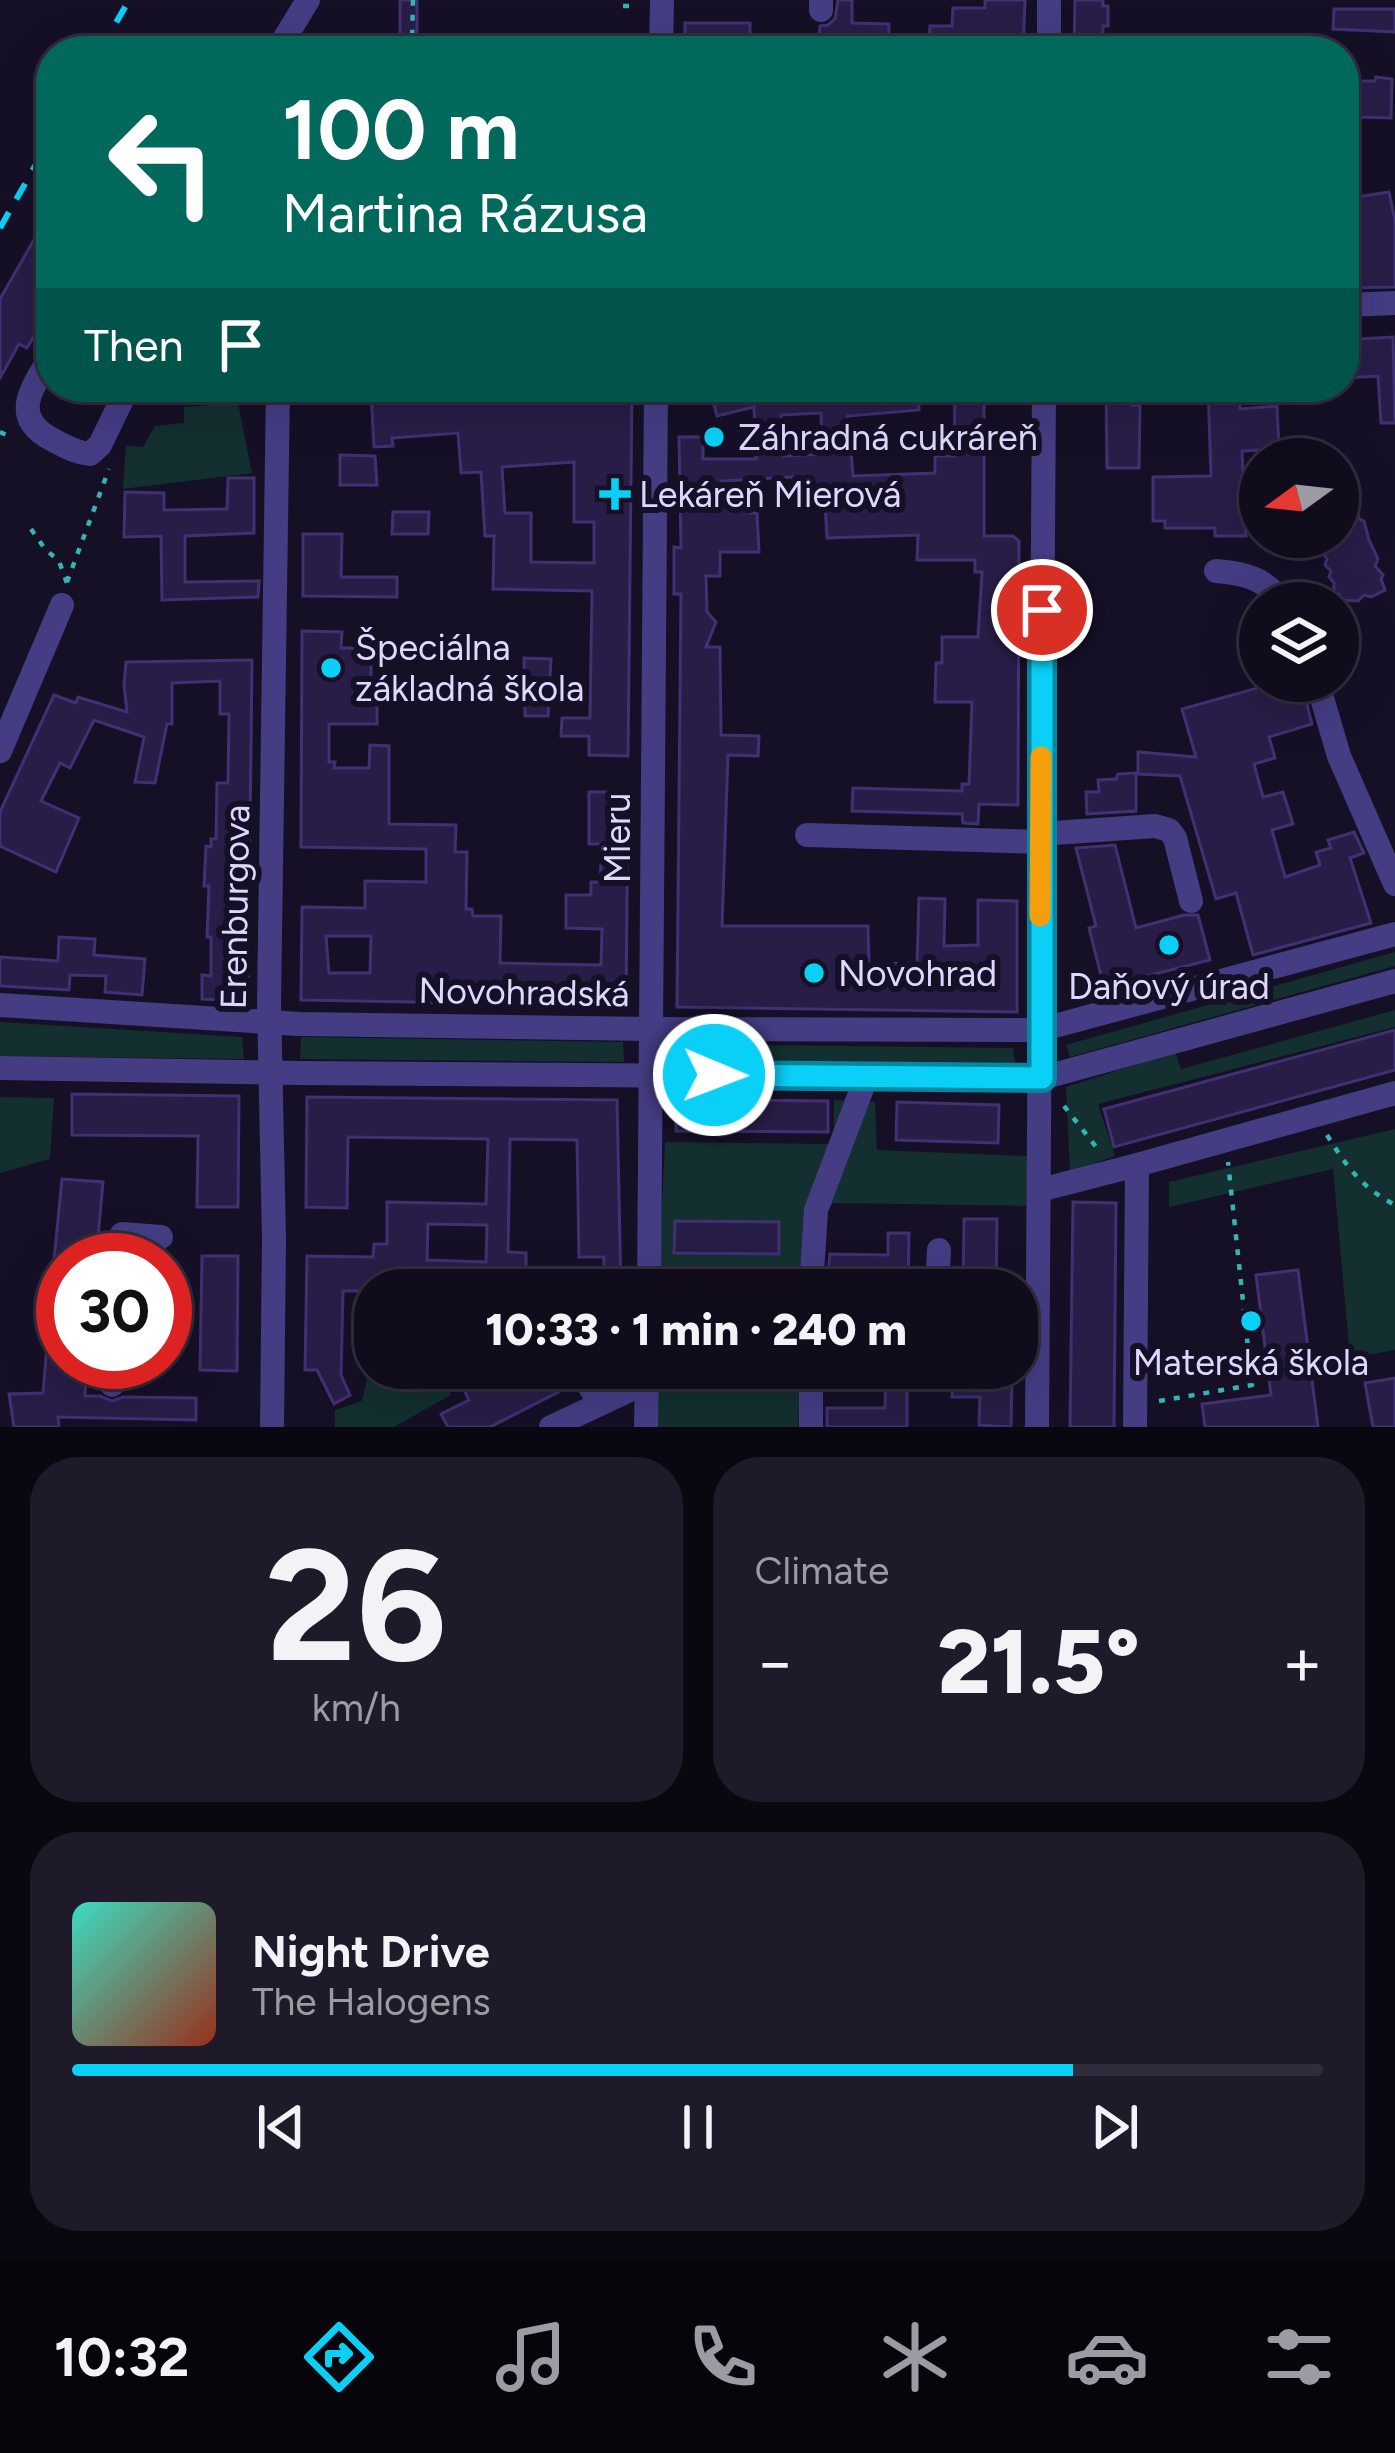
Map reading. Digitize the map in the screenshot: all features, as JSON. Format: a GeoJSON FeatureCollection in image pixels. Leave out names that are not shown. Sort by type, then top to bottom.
{"type":"FeatureCollection","features":[{"type":"Feature","properties":{"kind":"street"},"geometry":{"type":"LineString","coordinates":[[286,36],[308,0]]}},
{"type":"Feature","properties":{"kind":"street"},"geometry":{"type":"LineString","coordinates":[[1048,36],[1049,0]]}},
{"type":"Feature","properties":{"kind":"street"},"geometry":{"type":"LineString","coordinates":[[649,3],[649,36]]}},
{"type":"Feature","properties":{"kind":"street"},"geometry":{"type":"LineString","coordinates":[[1359,304],[1395,303]]}},
{"type":"Feature","properties":{"kind":"street"},"geometry":{"type":"LineString","coordinates":[[36,381],[28,395],[28,416],[42,434],[78,453],[90,454],[100,446],[125,402]]}},
{"type":"Feature","properties":{"kind":"street","name":"Erenburgova"},"geometry":{"type":"LineString","coordinates":[[267,402],[272,1427]]}},
{"type":"Feature","properties":{"kind":"street","name":"Mieru"},"geometry":{"type":"LineString","coordinates":[[649,1269],[656,402]]}},
{"type":"Feature","properties":{"kind":"street"},"geometry":{"type":"LineString","coordinates":[[1034,1269],[1042,1078],[1044,402]]}},
{"type":"Feature","properties":{"kind":"street"},"geometry":{"type":"LineString","coordinates":[[1216,571],[1244,573],[1259,582]]}},
{"type":"Feature","properties":{"kind":"street"},"geometry":{"type":"LineString","coordinates":[[0,752],[64,594]]}},
{"type":"Feature","properties":{"kind":"street"},"geometry":{"type":"LineString","coordinates":[[1323,702],[1339,756],[1395,884]]}},
{"type":"Feature","properties":{"kind":"street"},"geometry":{"type":"LineString","coordinates":[[807,835],[1040,838],[1155,826],[1169,830],[1175,838],[1191,901]]}},
{"type":"Feature","properties":{"kind":"street","name":"Novohradská"},"geometry":{"type":"LineString","coordinates":[[0,1005],[269,1024],[1040,1030],[1395,934]]}},
{"type":"Feature","properties":{"kind":"street"},"geometry":{"type":"LineString","coordinates":[[0,1068],[1042,1078],[1395,981]]}},
{"type":"Feature","properties":{"kind":"street"},"geometry":{"type":"LineString","coordinates":[[812,1269],[816,1210],[866,1078]]}},
{"type":"Feature","properties":{"kind":"street"},"geometry":{"type":"LineString","coordinates":[[1040,1190],[1395,1093]]}},
{"type":"Feature","properties":{"kind":"street"},"geometry":{"type":"LineString","coordinates":[[1126,1168],[1136,1416]]}},
{"type":"Feature","properties":{"kind":"street"},"geometry":{"type":"LineString","coordinates":[[938,1269],[939,1250]]}},
{"type":"Feature","properties":{"kind":"street"},"geometry":{"type":"LineString","coordinates":[[591,1389],[600,1403]]}},
{"type":"Feature","properties":{"kind":"street"},"geometry":{"type":"LineString","coordinates":[[551,1427],[624,1389]]}},
{"type":"Feature","properties":{"kind":"street"},"geometry":{"type":"LineString","coordinates":[[646,1427],[647,1389]]}},
{"type":"Feature","properties":{"kind":"street"},"geometry":{"type":"LineString","coordinates":[[812,1389],[812,1427]]}},
{"type":"Feature","properties":{"kind":"street"},"geometry":{"type":"LineString","coordinates":[[1032,1389],[1037,1427]]}},
{"type":"Feature","properties":{"kind":"path"},"geometry":{"type":"LineString","coordinates":[[412,36],[413,0]]}},
{"type":"Feature","properties":{"kind":"path"},"geometry":{"type":"LineString","coordinates":[[623,6],[649,3]]}},
{"type":"Feature","properties":{"kind":"path"},"geometry":{"type":"LineString","coordinates":[[64,594],[112,463]]}},
{"type":"Feature","properties":{"kind":"path"},"geometry":{"type":"LineString","coordinates":[[31,529],[59,561],[62,574]]}},
{"type":"Feature","properties":{"kind":"path"},"geometry":{"type":"LineString","coordinates":[[1042,1078],[1126,1168]]}},
{"type":"Feature","properties":{"kind":"path"},"geometry":{"type":"LineString","coordinates":[[1315,1115],[1352,1174],[1395,1205]]}},
{"type":"Feature","properties":{"kind":"path"},"geometry":{"type":"LineString","coordinates":[[1136,1416],[1252,1385],[1226,1139]]}},
{"type":"Feature","properties":{"kind":"green space"},"geometry":{"type":"Polygon","coordinates":[[[238,403],[252,473],[123,489],[126,445],[143,447],[155,426],[184,423],[184,407],[238,403]]]}},
{"type":"Feature","properties":{"kind":"green space"},"geometry":{"type":"Polygon","coordinates":[[[1395,952],[1395,966],[1070,1057],[1066,1045],[1395,952]]]}},
{"type":"Feature","properties":{"kind":"green space"},"geometry":{"type":"Polygon","coordinates":[[[1395,1010],[1395,1027],[1098,1104],[1115,1156],[1070,1172],[1066,1087],[1175,1052],[1181,1069],[1395,1010]]]}},
{"type":"Feature","properties":{"kind":"green space"},"geometry":{"type":"Polygon","coordinates":[[[0,1022],[242,1037],[244,1059],[0,1056],[0,1022]]]}},
{"type":"Feature","properties":{"kind":"green space"},"geometry":{"type":"Polygon","coordinates":[[[301,1037],[623,1042],[624,1062],[300,1059],[301,1037]]]}},
{"type":"Feature","properties":{"kind":"green space"},"geometry":{"type":"Polygon","coordinates":[[[679,1044],[1013,1048],[1015,1063],[677,1061],[679,1044]]]}},
{"type":"Feature","properties":{"kind":"green space"},"geometry":{"type":"Polygon","coordinates":[[[0,1097],[54,1098],[50,1159],[0,1173],[0,1097]]]}},
{"type":"Feature","properties":{"kind":"green space"},"geometry":{"type":"Polygon","coordinates":[[[834,1100],[875,1102],[877,1150],[1027,1156],[1028,1206],[833,1203],[809,1237],[807,1269],[659,1269],[665,1142],[834,1144],[834,1100]]]}},
{"type":"Feature","properties":{"kind":"green space"},"geometry":{"type":"Polygon","coordinates":[[[1395,1129],[1395,1350],[1350,1358],[1333,1169],[1169,1207],[1169,1182],[1395,1129]]]}},
{"type":"Feature","properties":{"kind":"green space"},"geometry":{"type":"Polygon","coordinates":[[[365,1389],[448,1389],[451,1395],[394,1427],[335,1427],[335,1410],[362,1401],[365,1389]]]}},
{"type":"Feature","properties":{"kind":"green space"},"geometry":{"type":"Polygon","coordinates":[[[653,1389],[800,1389],[798,1427],[651,1427],[653,1389]]]}},
{"type":"Feature","properties":{"kind":"building"},"geometry":{"type":"Polygon","coordinates":[[[400,0],[417,0],[417,36],[400,36],[400,0]]]}},
{"type":"Feature","properties":{"kind":"building"},"geometry":{"type":"Polygon","coordinates":[[[838,0],[852,0],[852,23],[889,24],[889,36],[819,36],[820,26],[835,19],[838,0]]]}},
{"type":"Feature","properties":{"kind":"building"},"geometry":{"type":"Polygon","coordinates":[[[985,0],[1025,0],[1024,36],[929,36],[930,26],[952,26],[953,8],[985,8],[985,0]]]}},
{"type":"Feature","properties":{"kind":"building"},"geometry":{"type":"Polygon","coordinates":[[[1075,0],[1103,0],[1103,6],[1108,6],[1108,26],[1103,26],[1103,36],[1074,36],[1075,0]]]}},
{"type":"Feature","properties":{"kind":"building"},"geometry":{"type":"Polygon","coordinates":[[[1334,9],[1395,9],[1395,32],[1333,29],[1334,9]]]}},
{"type":"Feature","properties":{"kind":"building"},"geometry":{"type":"Polygon","coordinates":[[[685,23],[750,23],[750,36],[685,36],[685,23]]]}},
{"type":"Feature","properties":{"kind":"building"},"geometry":{"type":"Polygon","coordinates":[[[1376,77],[1392,79],[1391,118],[1359,117],[1359,81],[1375,81],[1376,77]]]}},
{"type":"Feature","properties":{"kind":"building"},"geometry":{"type":"Polygon","coordinates":[[[1389,192],[1395,221],[1395,287],[1359,288],[1359,197],[1389,192]]]}},
{"type":"Feature","properties":{"kind":"building"},"geometry":{"type":"Polygon","coordinates":[[[36,236],[36,332],[27,348],[19,344],[0,378],[0,299],[36,236]]]}},
{"type":"Feature","properties":{"kind":"building"},"geometry":{"type":"Polygon","coordinates":[[[1393,337],[1395,423],[1381,423],[1378,376],[1359,377],[1359,339],[1393,337]]]}},
{"type":"Feature","properties":{"kind":"building"},"geometry":{"type":"Polygon","coordinates":[[[372,402],[632,402],[628,756],[589,755],[589,736],[561,736],[562,718],[590,718],[592,591],[493,589],[494,536],[485,536],[481,472],[461,473],[458,433],[392,438],[393,446],[374,447],[372,402]],[[574,462],[502,467],[505,513],[531,513],[531,562],[594,563],[594,522],[574,522],[574,462]]]}},
{"type":"Feature","properties":{"kind":"building"},"geometry":{"type":"Polygon","coordinates":[[[713,402],[919,402],[919,410],[848,416],[853,476],[935,473],[935,456],[954,456],[955,402],[984,402],[984,536],[1013,536],[1019,541],[1018,805],[979,804],[978,824],[963,823],[962,814],[852,811],[853,788],[962,791],[962,784],[969,784],[972,702],[935,702],[936,663],[942,663],[942,637],[978,637],[982,572],[975,572],[975,560],[917,560],[918,535],[827,538],[825,503],[794,503],[793,477],[722,481],[750,513],[757,513],[759,552],[720,552],[720,576],[706,576],[707,612],[716,622],[706,647],[720,647],[721,735],[759,736],[758,756],[728,755],[722,926],[868,926],[869,964],[917,963],[919,898],[945,899],[944,946],[978,945],[978,900],[1017,901],[1017,1012],[677,1007],[681,594],[674,594],[674,547],[681,548],[679,437],[703,437],[703,459],[756,459],[754,407],[717,416],[713,402]],[[821,413],[781,415],[784,456],[822,454],[821,413]]]}},
{"type":"Feature","properties":{"kind":"building"},"geometry":{"type":"Polygon","coordinates":[[[1106,402],[1140,405],[1139,468],[1107,468],[1106,402]]]}},
{"type":"Feature","properties":{"kind":"building"},"geometry":{"type":"Polygon","coordinates":[[[1209,402],[1240,402],[1240,409],[1277,406],[1278,438],[1239,438],[1239,536],[1215,536],[1215,528],[1165,528],[1165,521],[1153,521],[1153,477],[1211,476],[1209,402]]]}},
{"type":"Feature","properties":{"kind":"building"},"geometry":{"type":"Polygon","coordinates":[[[340,455],[375,456],[377,485],[340,485],[340,455]]]}},
{"type":"Feature","properties":{"kind":"building"},"geometry":{"type":"Polygon","coordinates":[[[228,478],[254,478],[254,533],[185,536],[185,582],[259,581],[258,597],[162,600],[161,536],[124,537],[125,492],[164,493],[164,510],[227,509],[228,478]]]}},
{"type":"Feature","properties":{"kind":"building"},"geometry":{"type":"Polygon","coordinates":[[[393,512],[429,512],[428,534],[392,534],[393,512]]]}},
{"type":"Feature","properties":{"kind":"building"},"geometry":{"type":"Polygon","coordinates":[[[1359,519],[1364,521],[1385,590],[1359,600],[1359,582],[1333,582],[1327,559],[1359,558],[1359,519]]]}},
{"type":"Feature","properties":{"kind":"building"},"geometry":{"type":"Polygon","coordinates":[[[303,534],[342,534],[341,577],[397,577],[397,597],[303,596],[303,534]]]}},
{"type":"Feature","properties":{"kind":"building"},"geometry":{"type":"Polygon","coordinates":[[[302,631],[342,632],[341,648],[371,652],[371,700],[377,701],[377,724],[329,724],[329,762],[335,762],[334,768],[369,768],[370,745],[389,746],[389,824],[456,825],[455,852],[467,852],[466,909],[472,909],[473,916],[501,916],[500,963],[601,965],[602,929],[566,928],[566,895],[591,895],[591,882],[600,882],[602,844],[589,844],[589,792],[628,792],[626,1006],[301,1000],[302,907],[365,908],[365,881],[426,882],[426,849],[301,847],[302,631]],[[326,936],[329,973],[370,973],[371,936],[326,936]]]}},
{"type":"Feature","properties":{"kind":"building"},"geometry":{"type":"Polygon","coordinates":[[[524,658],[551,659],[548,716],[525,716],[524,658]]]}},
{"type":"Feature","properties":{"kind":"building"},"geometry":{"type":"Polygon","coordinates":[[[252,660],[248,1001],[202,999],[202,975],[211,976],[206,846],[211,847],[211,839],[216,839],[217,783],[228,783],[229,714],[220,714],[220,681],[172,683],[172,724],[167,724],[155,783],[135,782],[144,737],[94,720],[70,768],[60,763],[41,801],[79,818],[56,872],[0,846],[0,812],[54,695],[127,712],[126,662],[252,660]]]}},
{"type":"Feature","properties":{"kind":"building"},"geometry":{"type":"Polygon","coordinates":[[[1239,693],[1239,702],[1306,702],[1312,724],[1269,737],[1275,758],[1254,764],[1263,797],[1283,792],[1293,824],[1272,830],[1285,877],[1320,865],[1316,852],[1331,848],[1328,840],[1354,832],[1364,853],[1350,858],[1371,923],[1253,955],[1236,893],[1216,899],[1180,776],[1138,774],[1138,752],[1196,757],[1182,709],[1239,693]]]}},
{"type":"Feature","properties":{"kind":"building"},"geometry":{"type":"Polygon","coordinates":[[[1136,773],[1136,811],[1087,814],[1086,792],[1099,792],[1098,780],[1136,773]]]}},
{"type":"Feature","properties":{"kind":"building"},"geometry":{"type":"Polygon","coordinates":[[[1115,845],[1136,928],[1198,915],[1210,960],[1104,987],[1089,928],[1096,926],[1076,848],[1115,845]]]}},
{"type":"Feature","properties":{"kind":"building"},"geometry":{"type":"Polygon","coordinates":[[[59,937],[95,939],[94,955],[145,959],[142,995],[105,992],[106,976],[70,975],[69,990],[0,986],[0,957],[58,961],[59,937]]]}},
{"type":"Feature","properties":{"kind":"building"},"geometry":{"type":"Polygon","coordinates":[[[1395,1030],[1395,1070],[1114,1147],[1104,1109],[1395,1030]]]}},
{"type":"Feature","properties":{"kind":"building"},"geometry":{"type":"Polygon","coordinates":[[[72,1094],[239,1096],[238,1207],[197,1207],[198,1136],[72,1135],[72,1094]]]}},
{"type":"Feature","properties":{"kind":"building"},"geometry":{"type":"Polygon","coordinates":[[[307,1097],[617,1100],[621,1269],[604,1269],[604,1257],[579,1257],[577,1140],[510,1139],[508,1252],[526,1253],[526,1269],[354,1269],[354,1291],[343,1291],[341,1375],[350,1395],[334,1404],[317,1370],[305,1370],[307,1256],[373,1257],[374,1244],[387,1244],[387,1202],[486,1204],[488,1139],[348,1137],[347,1208],[306,1207],[307,1097]],[[428,1224],[427,1260],[486,1262],[487,1225],[428,1224]]]}},
{"type":"Feature","properties":{"kind":"building"},"geometry":{"type":"Polygon","coordinates":[[[676,1099],[828,1101],[828,1132],[676,1131],[676,1099]]]}},
{"type":"Feature","properties":{"kind":"building"},"geometry":{"type":"Polygon","coordinates":[[[897,1102],[999,1105],[998,1143],[896,1140],[897,1102]]]}},
{"type":"Feature","properties":{"kind":"building"},"geometry":{"type":"Polygon","coordinates":[[[62,1179],[103,1182],[98,1233],[57,1233],[62,1179]]]}},
{"type":"Feature","properties":{"kind":"building"},"geometry":{"type":"Polygon","coordinates":[[[1073,1202],[1116,1203],[1114,1427],[1070,1427],[1073,1202]]]}},
{"type":"Feature","properties":{"kind":"building"},"geometry":{"type":"Polygon","coordinates":[[[964,1219],[997,1219],[996,1269],[963,1269],[964,1219]]]}},
{"type":"Feature","properties":{"kind":"building"},"geometry":{"type":"Polygon","coordinates":[[[675,1221],[779,1222],[779,1254],[674,1253],[675,1221]]]}},
{"type":"Feature","properties":{"kind":"building"},"geometry":{"type":"Polygon","coordinates":[[[888,1233],[909,1233],[908,1269],[829,1269],[830,1254],[888,1255],[888,1233]]]}},
{"type":"Feature","properties":{"kind":"building"},"geometry":{"type":"Polygon","coordinates":[[[202,1256],[238,1256],[237,1371],[200,1370],[202,1256]]]}},
{"type":"Feature","properties":{"kind":"building"},"geometry":{"type":"Polygon","coordinates":[[[1298,1270],[1318,1427],[1205,1427],[1202,1404],[1271,1395],[1256,1275],[1298,1270]]]}},
{"type":"Feature","properties":{"kind":"building"},"geometry":{"type":"Polygon","coordinates":[[[1395,1378],[1395,1427],[1373,1427],[1365,1383],[1395,1378]]]}},
{"type":"Feature","properties":{"kind":"building"},"geometry":{"type":"Polygon","coordinates":[[[43,1389],[85,1389],[85,1396],[112,1401],[123,1397],[196,1398],[196,1420],[58,1417],[59,1427],[14,1427],[9,1394],[43,1393],[43,1389]]]}},
{"type":"Feature","properties":{"kind":"building"},"geometry":{"type":"Polygon","coordinates":[[[464,1389],[564,1389],[490,1427],[448,1427],[441,1414],[469,1400],[464,1389]]]}},
{"type":"Feature","properties":{"kind":"building"},"geometry":{"type":"Polygon","coordinates":[[[885,1389],[907,1389],[907,1427],[827,1427],[827,1408],[885,1408],[885,1389]]]}},
{"type":"Feature","properties":{"kind":"building"},"geometry":{"type":"Polygon","coordinates":[[[952,1389],[1012,1389],[1011,1427],[979,1425],[980,1397],[952,1397],[952,1389]]]}},
{"type":"Feature","properties":{"kind":"railway"},"geometry":{"type":"LineString","coordinates":[[109,36],[129,0]]}},
{"type":"Feature","properties":{"kind":"railway"},"geometry":{"type":"LineString","coordinates":[[0,228],[36,164]]}},
{"type":"Feature","properties":{"kind":"slow traffic"},"geometry":{"type":"LineString","coordinates":[[1040,916],[1041,757]]}},
{"type":"Feature","properties":{"kind":"place","name":"Záhradná cukráreň"},"geometry":{"type":"Point","coordinates":[714,437]}},
{"type":"Feature","properties":{"kind":"place","name":"Lekáreň Mierová"},"geometry":{"type":"Point","coordinates":[615,494]}},
{"type":"Feature","properties":{"kind":"place","name":"Špeciálna základná škola"},"geometry":{"type":"Point","coordinates":[331,668]}},
{"type":"Feature","properties":{"kind":"place","name":"Daňový úrad"},"geometry":{"type":"Point","coordinates":[1169,945]}},
{"type":"Feature","properties":{"kind":"place","name":"Novohrad"},"geometry":{"type":"Point","coordinates":[814,973]}},
{"type":"Feature","properties":{"kind":"place","name":"Materská škola"},"geometry":{"type":"Point","coordinates":[1251,1321]}},
{"type":"Feature","properties":{"kind":"route"},"geometry":{"type":"LineString","coordinates":[[714,1075],[1042,1078],[1042,610]]}}]}
